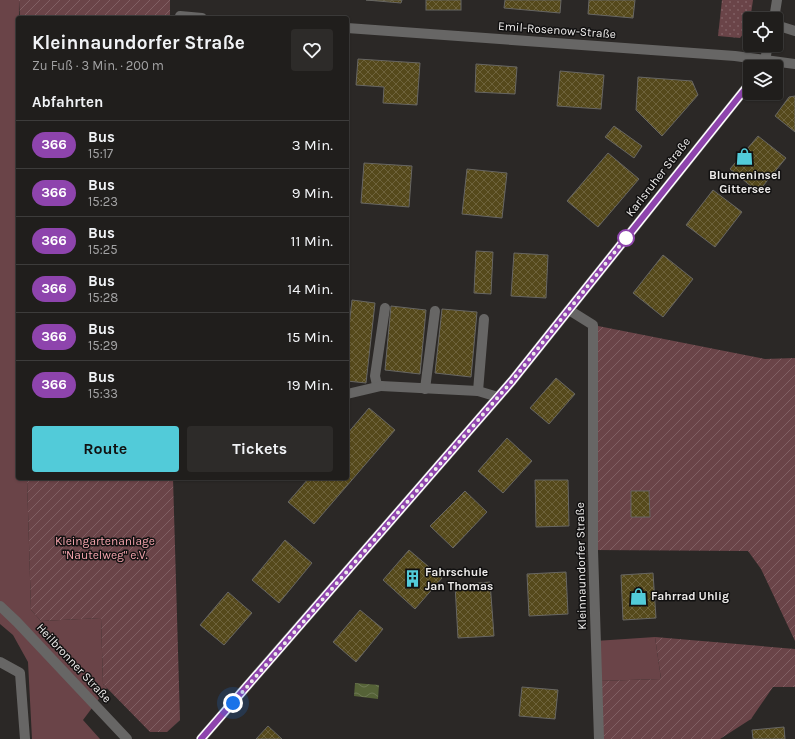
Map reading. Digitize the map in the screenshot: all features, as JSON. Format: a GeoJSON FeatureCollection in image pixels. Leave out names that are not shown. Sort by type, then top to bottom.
{"type":"FeatureCollection","features":[{"type":"Feature","properties":{"kind":"street"},"geometry":{"type":"LineString","coordinates":[[775,12],[777,0]]}},
{"type":"Feature","properties":{"kind":"street"},"geometry":{"type":"LineString","coordinates":[[783,27],[795,31]]}},
{"type":"Feature","properties":{"kind":"street","name":"Emil-Rosenow-Straße"},"geometry":{"type":"LineString","coordinates":[[349,28],[652,50],[743,61]]}},
{"type":"Feature","properties":{"kind":"street","name":"Emil-Rosenow-Straße"},"geometry":{"type":"LineString","coordinates":[[783,64],[795,64]]}},
{"type":"Feature","properties":{"kind":"street","name":"Karlsruher Straße"},"geometry":{"type":"LineString","coordinates":[[201,739],[498,398],[743,92]]}},
{"type":"Feature","properties":{"kind":"street"},"geometry":{"type":"LineString","coordinates":[[381,386],[375,381],[384,308]]}},
{"type":"Feature","properties":{"kind":"street","name":"Kleinnaundorfer Straße"},"geometry":{"type":"LineString","coordinates":[[569,310],[593,325],[593,550],[599,739]]}},
{"type":"Feature","properties":{"kind":"street"},"geometry":{"type":"LineString","coordinates":[[425,389],[435,311]]}},
{"type":"Feature","properties":{"kind":"street"},"geometry":{"type":"LineString","coordinates":[[478,391],[484,319]]}},
{"type":"Feature","properties":{"kind":"street"},"geometry":{"type":"LineString","coordinates":[[349,394],[381,386],[478,391],[498,398]]}},
{"type":"Feature","properties":{"kind":"street","name":"Heilbronner Straße"},"geometry":{"type":"LineString","coordinates":[[0,606],[18,622],[127,739]]}},
{"type":"Feature","properties":{"kind":"street"},"geometry":{"type":"LineString","coordinates":[[0,662],[20,673],[25,739]]}},
{"type":"Feature","properties":{"kind":"green space"},"geometry":{"type":"Polygon","coordinates":[[[0,0],[19,0],[19,16],[16,16],[16,480],[27,480],[31,610],[41,621],[101,618],[103,684],[107,688],[83,720],[100,739],[32,739],[28,662],[13,635],[0,624],[0,0]]]}},
{"type":"Feature","properties":{"kind":"green space"},"geometry":{"type":"Polygon","coordinates":[[[19,0],[170,0],[170,16],[20,16],[19,0]]]}},
{"type":"Feature","properties":{"kind":"green space"},"geometry":{"type":"Polygon","coordinates":[[[722,0],[753,0],[751,12],[743,12],[743,34],[740,38],[718,36],[722,0]]]}},
{"type":"Feature","properties":{"kind":"green space"},"geometry":{"type":"Polygon","coordinates":[[[593,325],[765,359],[795,358],[795,641],[761,569],[748,551],[593,550],[593,325]]]}},
{"type":"Feature","properties":{"kind":"green space","name":"Kleingartenanlage \"Nautelweg\" e.V."},"geometry":{"type":"Polygon","coordinates":[[[27,480],[173,480],[180,720],[167,732],[150,732],[103,684],[101,618],[41,621],[31,610],[27,480]]]}},
{"type":"Feature","properties":{"kind":"green space"},"geometry":{"type":"Polygon","coordinates":[[[655,637],[661,679],[597,681],[595,641],[655,637]]]}},
{"type":"Feature","properties":{"kind":"green space"},"geometry":{"type":"Polygon","coordinates":[[[655,637],[795,649],[795,687],[773,687],[751,719],[720,739],[599,739],[597,681],[661,679],[655,637]]]}},
{"type":"Feature","properties":{"kind":"water"},"geometry":{"type":"Polygon","coordinates":[[[355,683],[379,685],[378,699],[354,696],[355,683]]]}},
{"type":"Feature","properties":{"kind":"building"},"geometry":{"type":"Polygon","coordinates":[[[366,0],[402,0],[401,3],[366,0]]]}},
{"type":"Feature","properties":{"kind":"building"},"geometry":{"type":"Polygon","coordinates":[[[426,0],[461,0],[461,10],[426,10],[426,0]]]}},
{"type":"Feature","properties":{"kind":"building"},"geometry":{"type":"Polygon","coordinates":[[[505,0],[561,0],[560,13],[504,8],[505,0]]]}},
{"type":"Feature","properties":{"kind":"building"},"geometry":{"type":"Polygon","coordinates":[[[589,0],[635,0],[633,18],[588,14],[589,0]]]}},
{"type":"Feature","properties":{"kind":"building"},"geometry":{"type":"Polygon","coordinates":[[[358,59],[420,63],[417,105],[383,103],[384,87],[356,85],[358,59]]]}},
{"type":"Feature","properties":{"kind":"building"},"geometry":{"type":"Polygon","coordinates":[[[476,64],[517,67],[515,94],[475,92],[476,64]]]}},
{"type":"Feature","properties":{"kind":"building"},"geometry":{"type":"Polygon","coordinates":[[[560,71],[604,75],[601,109],[557,106],[560,71]]]}},
{"type":"Feature","properties":{"kind":"building"},"geometry":{"type":"Polygon","coordinates":[[[638,77],[692,81],[698,95],[662,136],[636,110],[638,77]]]}},
{"type":"Feature","properties":{"kind":"building"},"geometry":{"type":"Polygon","coordinates":[[[795,96],[795,132],[775,116],[789,97],[795,96]]]}},
{"type":"Feature","properties":{"kind":"building"},"geometry":{"type":"Polygon","coordinates":[[[614,126],[642,146],[634,158],[605,137],[614,126]]]}},
{"type":"Feature","properties":{"kind":"building"},"geometry":{"type":"Polygon","coordinates":[[[758,136],[786,158],[758,192],[730,169],[758,136]]]}},
{"type":"Feature","properties":{"kind":"building"},"geometry":{"type":"Polygon","coordinates":[[[608,153],[639,179],[598,227],[567,201],[608,153]]]}},
{"type":"Feature","properties":{"kind":"building"},"geometry":{"type":"Polygon","coordinates":[[[364,163],[412,166],[409,207],[361,203],[364,163]]]}},
{"type":"Feature","properties":{"kind":"building"},"geometry":{"type":"Polygon","coordinates":[[[467,169],[507,173],[502,218],[462,214],[467,169]]]}},
{"type":"Feature","properties":{"kind":"building"},"geometry":{"type":"Polygon","coordinates":[[[713,190],[742,212],[715,247],[686,225],[713,190]]]}},
{"type":"Feature","properties":{"kind":"building"},"geometry":{"type":"Polygon","coordinates":[[[476,251],[493,252],[491,294],[474,293],[476,251]]]}},
{"type":"Feature","properties":{"kind":"building"},"geometry":{"type":"Polygon","coordinates":[[[514,253],[548,255],[546,298],[511,296],[514,253]]]}},
{"type":"Feature","properties":{"kind":"building"},"geometry":{"type":"Polygon","coordinates":[[[663,255],[693,279],[663,317],[633,293],[663,255]]]}},
{"type":"Feature","properties":{"kind":"building"},"geometry":{"type":"Polygon","coordinates":[[[352,300],[375,303],[366,383],[349,381],[349,326],[352,300]]]}},
{"type":"Feature","properties":{"kind":"building"},"geometry":{"type":"Polygon","coordinates":[[[391,306],[426,310],[420,374],[385,370],[391,306]]]}},
{"type":"Feature","properties":{"kind":"building"},"geometry":{"type":"Polygon","coordinates":[[[442,309],[477,312],[471,377],[435,373],[442,309]]]}},
{"type":"Feature","properties":{"kind":"building"},"geometry":{"type":"Polygon","coordinates":[[[556,378],[575,394],[549,424],[530,408],[556,378]]]}},
{"type":"Feature","properties":{"kind":"building"},"geometry":{"type":"Polygon","coordinates":[[[369,408],[395,430],[314,524],[288,502],[307,480],[349,480],[349,432],[369,408]]]}},
{"type":"Feature","properties":{"kind":"building"},"geometry":{"type":"Polygon","coordinates":[[[507,438],[532,461],[503,493],[478,471],[507,438]]]}},
{"type":"Feature","properties":{"kind":"building"},"geometry":{"type":"Polygon","coordinates":[[[535,480],[568,480],[569,526],[536,527],[535,480]]]}},
{"type":"Feature","properties":{"kind":"building"},"geometry":{"type":"Polygon","coordinates":[[[465,491],[487,512],[453,548],[430,526],[465,491]]]}},
{"type":"Feature","properties":{"kind":"building"},"geometry":{"type":"Polygon","coordinates":[[[631,491],[649,491],[650,517],[631,517],[631,491]]]}},
{"type":"Feature","properties":{"kind":"building"},"geometry":{"type":"Polygon","coordinates":[[[285,540],[312,563],[279,603],[252,580],[285,540]]]}},
{"type":"Feature","properties":{"kind":"building","name":"Fahrschule Jan Thomas"},"geometry":{"type":"Polygon","coordinates":[[[409,550],[442,578],[415,609],[383,580],[409,550]]]}},
{"type":"Feature","properties":{"kind":"building"},"geometry":{"type":"Polygon","coordinates":[[[566,572],[568,614],[529,616],[527,574],[566,572]]]}},
{"type":"Feature","properties":{"kind":"building","name":"Fahrrad Uhlig"},"geometry":{"type":"Polygon","coordinates":[[[653,573],[656,618],[623,620],[621,575],[653,573]]]}},
{"type":"Feature","properties":{"kind":"building"},"geometry":{"type":"Polygon","coordinates":[[[490,582],[494,636],[458,638],[455,585],[490,582]]]}},
{"type":"Feature","properties":{"kind":"building"},"geometry":{"type":"Polygon","coordinates":[[[228,592],[252,613],[224,645],[200,625],[228,592]]]}},
{"type":"Feature","properties":{"kind":"building"},"geometry":{"type":"Polygon","coordinates":[[[360,610],[383,629],[356,662],[333,642],[360,610]]]}},
{"type":"Feature","properties":{"kind":"building"},"geometry":{"type":"Polygon","coordinates":[[[522,687],[558,690],[555,719],[519,716],[522,687]]]}},
{"type":"Feature","properties":{"kind":"building"},"geometry":{"type":"Polygon","coordinates":[[[268,726],[282,739],[256,739],[268,726]]]}},
{"type":"Feature","properties":{"kind":"building"},"geometry":{"type":"Polygon","coordinates":[[[784,727],[785,739],[753,739],[752,730],[784,727]]]}},
{"type":"Feature","properties":{"kind":"bus line","name":"366"},"geometry":{"type":"LineString","coordinates":[[201,739],[512,381],[743,92]]}},
{"type":"Feature","properties":{"kind":"place","name":"Blumeninsel Gittersee"},"geometry":{"type":"Point","coordinates":[745,156]}},
{"type":"Feature","properties":{"kind":"place","name":"Fahrschule Jan Thomas"},"geometry":{"type":"Point","coordinates":[412,579]}},
{"type":"Feature","properties":{"kind":"place","name":"Fahrrad Uhlig"},"geometry":{"type":"Point","coordinates":[638,596]}},
{"type":"Feature","properties":{"kind":"route"},"geometry":{"type":"LineString","coordinates":[[233,703],[512,381],[626,238]]}}]}
